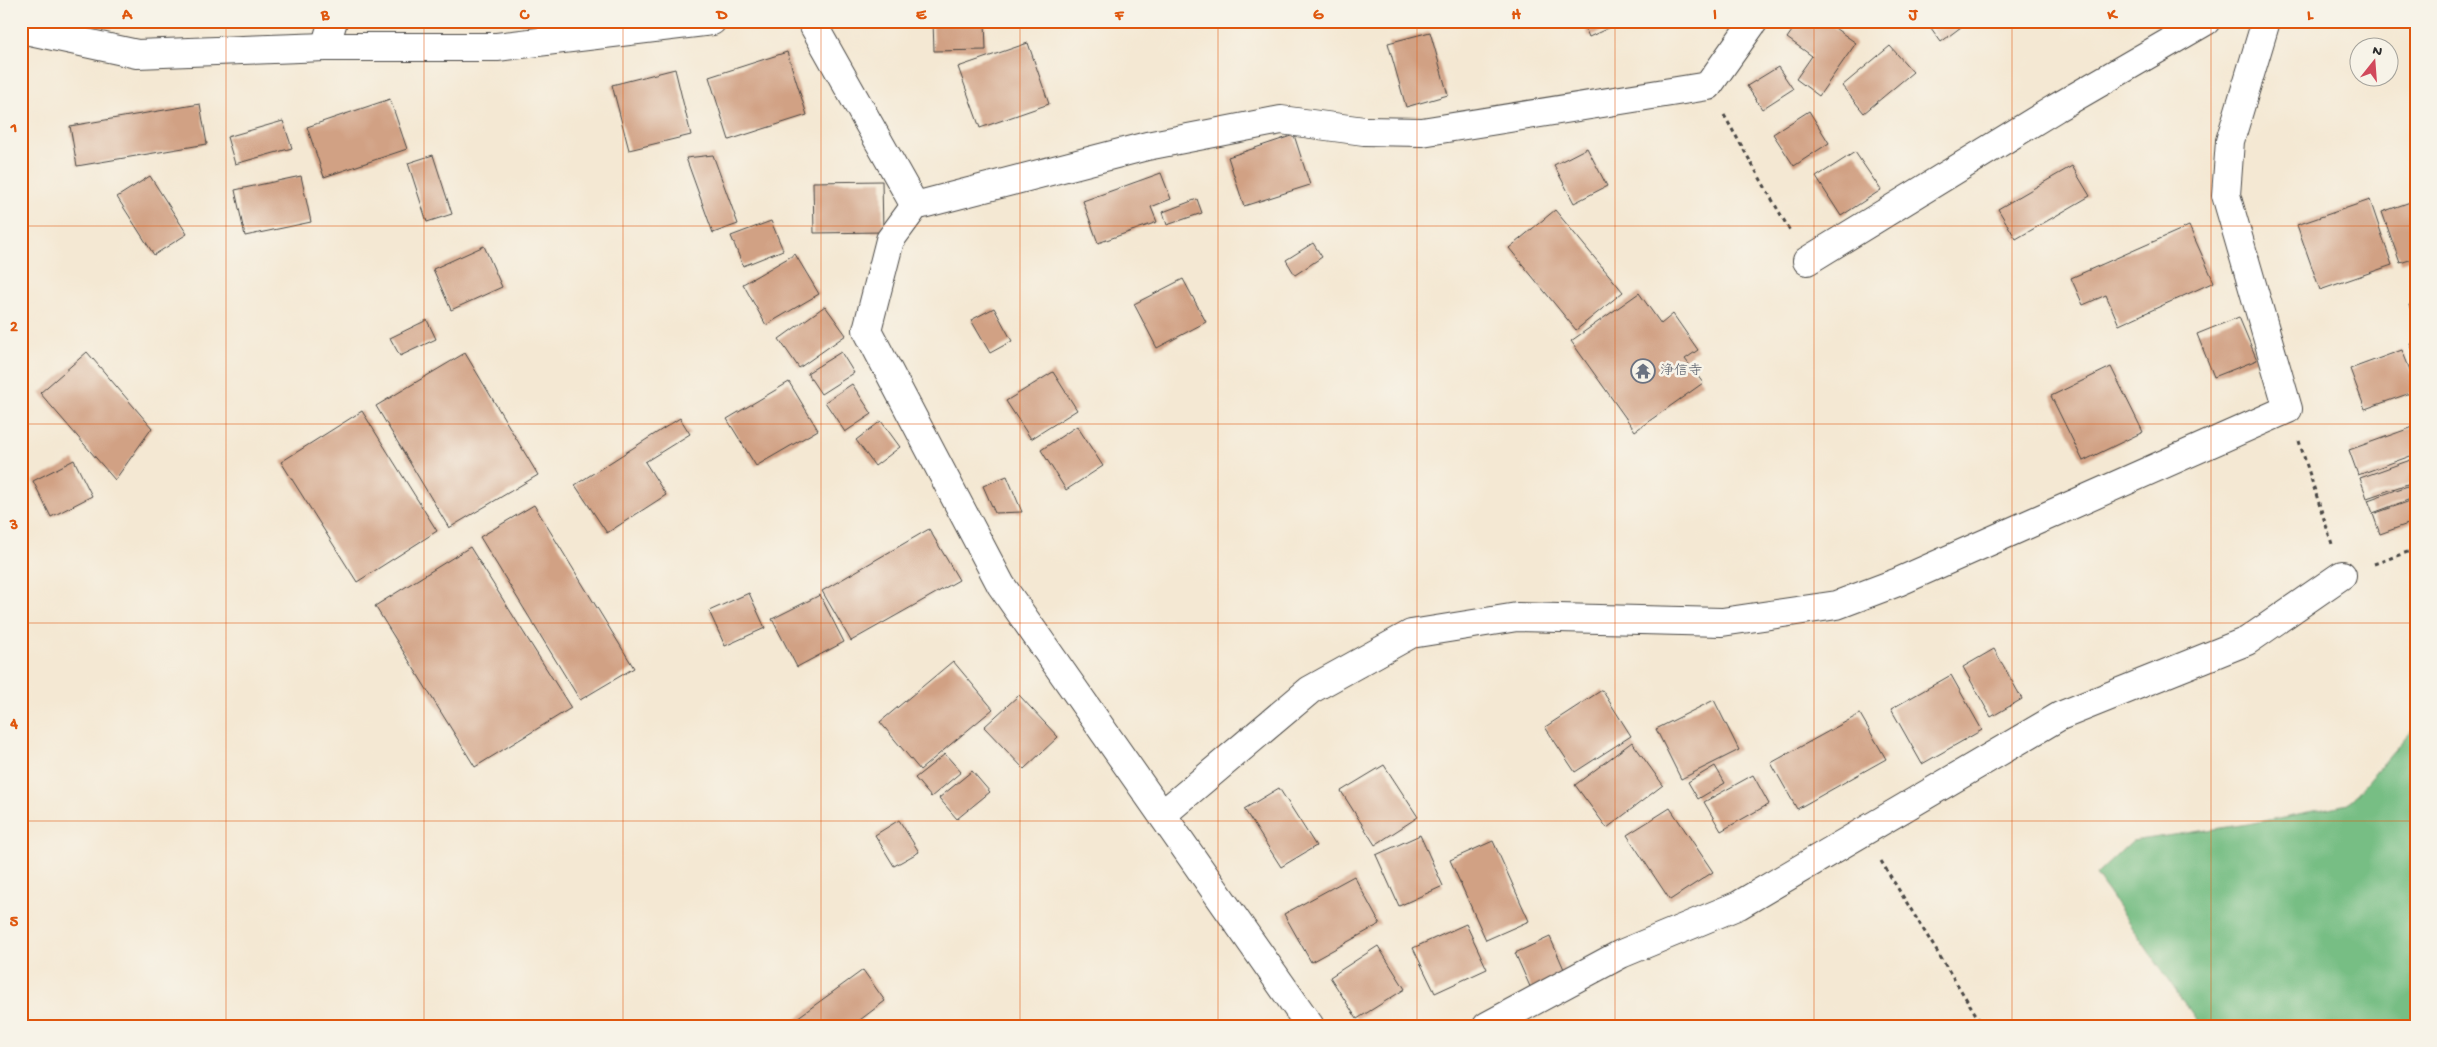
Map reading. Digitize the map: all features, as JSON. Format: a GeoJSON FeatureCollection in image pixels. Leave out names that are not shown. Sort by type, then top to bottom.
{"type":"FeatureCollection","features":[{"type":"Feature","properties":{"kind":"street"},"geometry":{"type":"LineString","coordinates":[[325,47],[333,21]]}},
{"type":"Feature","properties":{"kind":"street"},"geometry":{"type":"LineString","coordinates":[[21,29],[138,54],[325,47],[497,47],[712,21]]}},
{"type":"Feature","properties":{"kind":"street"},"geometry":{"type":"LineString","coordinates":[[811,21],[915,206]]}},
{"type":"Feature","properties":{"kind":"street"},"geometry":{"type":"LineString","coordinates":[[1310,1026],[1292,1003],[1163,814],[1001,585],[867,330],[890,240],[915,206],[1147,146],[1281,120],[1364,131],[1422,132],[1708,86],[1754,21]]}},
{"type":"Feature","properties":{"kind":"street"},"geometry":{"type":"LineString","coordinates":[[1807,261],[2056,108],[2206,21]]}},
{"type":"Feature","properties":{"kind":"street"},"geometry":{"type":"LineString","coordinates":[[1163,814],[1310,690],[1411,634],[1517,617],[1722,622],[1837,605],[1908,578],[2288,409],[2226,195],[2230,142],[2266,21]]}},
{"type":"Feature","properties":{"kind":"street"},"geometry":{"type":"LineString","coordinates":[[1487,1026],[1621,954],[1739,905],[2060,716],[2247,641],[2342,575]]}},
{"type":"Feature","properties":{"kind":"path"},"geometry":{"type":"LineString","coordinates":[[1708,86],[1807,261]]}},
{"type":"Feature","properties":{"kind":"path"},"geometry":{"type":"LineString","coordinates":[[2288,409],[2342,575],[2416,549]]}},
{"type":"Feature","properties":{"kind":"path"},"geometry":{"type":"LineString","coordinates":[[1864,833],[1983,1026]]}},
{"type":"Feature","properties":{"kind":"green space"},"geometry":{"type":"Polygon","coordinates":[[[2416,726],[2416,1026],[2200,1026],[2096,875],[2132,841],[2248,824],[2348,804],[2416,726]]]}},
{"type":"Feature","properties":{"kind":"building"},"geometry":{"type":"Polygon","coordinates":[[[933,21],[985,21],[986,50],[934,51],[933,21]]]}},
{"type":"Feature","properties":{"kind":"building"},"geometry":{"type":"Polygon","coordinates":[[[1582,21],[1624,21],[1589,37],[1582,21]]]}},
{"type":"Feature","properties":{"kind":"building"},"geometry":{"type":"Polygon","coordinates":[[[1799,21],[1825,21],[1856,43],[1819,96],[1796,79],[1812,56],[1787,38],[1799,21]]]}},
{"type":"Feature","properties":{"kind":"building"},"geometry":{"type":"Polygon","coordinates":[[[1926,21],[1969,21],[1941,42],[1926,21]]]}},
{"type":"Feature","properties":{"kind":"building"},"geometry":{"type":"Polygon","coordinates":[[[1430,32],[1448,95],[1406,107],[1388,43],[1430,32]]]}},
{"type":"Feature","properties":{"kind":"building"},"geometry":{"type":"Polygon","coordinates":[[[1028,43],[1049,104],[980,128],[958,67],[1028,43]]]}},
{"type":"Feature","properties":{"kind":"building"},"geometry":{"type":"Polygon","coordinates":[[[1890,46],[1913,72],[1864,113],[1842,86],[1890,46]]]}},
{"type":"Feature","properties":{"kind":"building"},"geometry":{"type":"Polygon","coordinates":[[[787,52],[807,115],[729,140],[709,77],[787,52]]]}},
{"type":"Feature","properties":{"kind":"building"},"geometry":{"type":"Polygon","coordinates":[[[1778,67],[1793,89],[1762,109],[1747,86],[1778,67]]]}},
{"type":"Feature","properties":{"kind":"building"},"geometry":{"type":"Polygon","coordinates":[[[675,69],[691,135],[629,150],[612,85],[675,69]]]}},
{"type":"Feature","properties":{"kind":"building"},"geometry":{"type":"Polygon","coordinates":[[[390,99],[407,149],[324,177],[307,127],[390,99]]]}},
{"type":"Feature","properties":{"kind":"building"},"geometry":{"type":"Polygon","coordinates":[[[200,104],[207,144],[77,166],[70,126],[200,104]]]}},
{"type":"Feature","properties":{"kind":"building"},"geometry":{"type":"Polygon","coordinates":[[[1809,111],[1829,143],[1794,166],[1773,134],[1809,111]]]}},
{"type":"Feature","properties":{"kind":"building"},"geometry":{"type":"Polygon","coordinates":[[[283,121],[292,148],[235,164],[227,137],[283,121]]]}},
{"type":"Feature","properties":{"kind":"building"},"geometry":{"type":"Polygon","coordinates":[[[1294,135],[1310,185],[1244,206],[1228,157],[1294,135]]]}},
{"type":"Feature","properties":{"kind":"building"},"geometry":{"type":"Polygon","coordinates":[[[1587,148],[1607,186],[1574,203],[1554,165],[1587,148]]]}},
{"type":"Feature","properties":{"kind":"building"},"geometry":{"type":"Polygon","coordinates":[[[1855,152],[1881,190],[1841,216],[1816,177],[1855,152]]]}},
{"type":"Feature","properties":{"kind":"building"},"geometry":{"type":"Polygon","coordinates":[[[433,155],[452,214],[427,222],[408,163],[433,155]]]}},
{"type":"Feature","properties":{"kind":"building"},"geometry":{"type":"Polygon","coordinates":[[[713,155],[738,224],[713,233],[686,158],[713,155]]]}},
{"type":"Feature","properties":{"kind":"building"},"geometry":{"type":"Polygon","coordinates":[[[2072,166],[2090,196],[2016,239],[1998,209],[2072,166]]]}},
{"type":"Feature","properties":{"kind":"building"},"geometry":{"type":"Polygon","coordinates":[[[1161,173],[1171,199],[1151,207],[1157,222],[1098,243],[1083,201],[1161,173]]]}},
{"type":"Feature","properties":{"kind":"building"},"geometry":{"type":"Polygon","coordinates":[[[150,176],[187,234],[154,255],[117,197],[150,176]]]}},
{"type":"Feature","properties":{"kind":"building"},"geometry":{"type":"Polygon","coordinates":[[[301,176],[311,222],[245,236],[235,190],[301,176]]]}},
{"type":"Feature","properties":{"kind":"building"},"geometry":{"type":"Polygon","coordinates":[[[882,181],[883,232],[814,233],[813,182],[882,181]]]}},
{"type":"Feature","properties":{"kind":"building"},"geometry":{"type":"Polygon","coordinates":[[[1197,199],[1202,213],[1167,225],[1163,212],[1197,199]]]}},
{"type":"Feature","properties":{"kind":"building"},"geometry":{"type":"Polygon","coordinates":[[[2370,200],[2392,265],[2320,290],[2297,225],[2370,200]]]}},
{"type":"Feature","properties":{"kind":"building"},"geometry":{"type":"Polygon","coordinates":[[[2416,200],[2416,258],[2400,263],[2382,212],[2416,200]]]}},
{"type":"Feature","properties":{"kind":"building"},"geometry":{"type":"Polygon","coordinates":[[[1555,210],[1623,292],[1576,330],[1509,248],[1555,210]]]}},
{"type":"Feature","properties":{"kind":"building"},"geometry":{"type":"Polygon","coordinates":[[[771,221],[783,250],[743,266],[731,236],[771,221]]]}},
{"type":"Feature","properties":{"kind":"building"},"geometry":{"type":"Polygon","coordinates":[[[2189,226],[2214,282],[2119,325],[2106,295],[2083,305],[2071,278],[2189,226]]]}},
{"type":"Feature","properties":{"kind":"building"},"geometry":{"type":"Polygon","coordinates":[[[1313,243],[1322,257],[1295,275],[1286,260],[1313,243]]]}},
{"type":"Feature","properties":{"kind":"building"},"geometry":{"type":"Polygon","coordinates":[[[484,246],[502,287],[451,310],[433,269],[484,246]]]}},
{"type":"Feature","properties":{"kind":"building"},"geometry":{"type":"Polygon","coordinates":[[[795,254],[819,294],[766,325],[743,284],[795,254]]]}},
{"type":"Feature","properties":{"kind":"building"},"geometry":{"type":"Polygon","coordinates":[[[1183,279],[1206,322],[1157,348],[1134,304],[1183,279]]]}},
{"type":"Feature","properties":{"kind":"building","name":"浄信寺"},"geometry":{"type":"Polygon","coordinates":[[[1639,293],[1661,324],[1673,314],[1698,350],[1685,359],[1703,383],[1635,431],[1571,341],[1639,293]]]}},
{"type":"Feature","properties":{"kind":"building"},"geometry":{"type":"Polygon","coordinates":[[[2416,302],[2416,323],[2409,305],[2416,302]]]}},
{"type":"Feature","properties":{"kind":"building"},"geometry":{"type":"Polygon","coordinates":[[[825,306],[846,335],[799,368],[779,339],[825,306]]]}},
{"type":"Feature","properties":{"kind":"building"},"geometry":{"type":"Polygon","coordinates":[[[994,308],[1012,341],[990,353],[971,320],[994,308]]]}},
{"type":"Feature","properties":{"kind":"building"},"geometry":{"type":"Polygon","coordinates":[[[2239,317],[2257,360],[2214,377],[2197,334],[2239,317]]]}},
{"type":"Feature","properties":{"kind":"building"},"geometry":{"type":"Polygon","coordinates":[[[427,320],[436,339],[400,356],[390,338],[427,320]]]}},
{"type":"Feature","properties":{"kind":"building"},"geometry":{"type":"Polygon","coordinates":[[[2416,342],[2416,356],[2410,344],[2416,342]]]}},
{"type":"Feature","properties":{"kind":"building"},"geometry":{"type":"Polygon","coordinates":[[[2402,350],[2416,385],[2416,391],[2365,409],[2350,369],[2402,350]]]}},
{"type":"Feature","properties":{"kind":"building"},"geometry":{"type":"Polygon","coordinates":[[[87,352],[152,428],[115,480],[40,393],[87,352]]]}},
{"type":"Feature","properties":{"kind":"building"},"geometry":{"type":"Polygon","coordinates":[[[841,352],[854,373],[821,394],[807,373],[841,352]]]}},
{"type":"Feature","properties":{"kind":"building"},"geometry":{"type":"Polygon","coordinates":[[[465,353],[538,475],[449,528],[376,406],[465,353]]]}},
{"type":"Feature","properties":{"kind":"building"},"geometry":{"type":"Polygon","coordinates":[[[2111,367],[2143,432],[2083,461],[2051,396],[2111,367]]]}},
{"type":"Feature","properties":{"kind":"building"},"geometry":{"type":"Polygon","coordinates":[[[1053,372],[1077,410],[1031,439],[1006,401],[1053,372]]]}},
{"type":"Feature","properties":{"kind":"building"},"geometry":{"type":"Polygon","coordinates":[[[789,382],[818,430],[756,466],[727,419],[789,382]]]}},
{"type":"Feature","properties":{"kind":"building"},"geometry":{"type":"Polygon","coordinates":[[[852,384],[872,414],[845,432],[825,402],[852,384]]]}},
{"type":"Feature","properties":{"kind":"building"},"geometry":{"type":"Polygon","coordinates":[[[362,411],[437,531],[357,582],[281,462],[362,411]]]}},
{"type":"Feature","properties":{"kind":"building"},"geometry":{"type":"Polygon","coordinates":[[[680,418],[690,434],[645,462],[666,495],[607,533],[575,485],[680,418]]]}},
{"type":"Feature","properties":{"kind":"building"},"geometry":{"type":"Polygon","coordinates":[[[881,421],[900,447],[875,466],[856,440],[881,421]]]}},
{"type":"Feature","properties":{"kind":"building"},"geometry":{"type":"Polygon","coordinates":[[[1077,426],[1103,466],[1066,490],[1041,450],[1077,426]]]}},
{"type":"Feature","properties":{"kind":"building"},"geometry":{"type":"Polygon","coordinates":[[[2416,426],[2416,454],[2358,475],[2349,450],[2416,426]]]}},
{"type":"Feature","properties":{"kind":"building"},"geometry":{"type":"Polygon","coordinates":[[[2416,458],[2416,481],[2367,498],[2360,478],[2416,458]]]}},
{"type":"Feature","properties":{"kind":"building"},"geometry":{"type":"Polygon","coordinates":[[[74,460],[92,496],[51,517],[33,481],[74,460]]]}},
{"type":"Feature","properties":{"kind":"building"},"geometry":{"type":"Polygon","coordinates":[[[1007,476],[1022,512],[995,513],[983,486],[1007,476]]]}},
{"type":"Feature","properties":{"kind":"building"},"geometry":{"type":"Polygon","coordinates":[[[2416,483],[2416,497],[2373,513],[2368,500],[2416,483]]]}},
{"type":"Feature","properties":{"kind":"building"},"geometry":{"type":"Polygon","coordinates":[[[2416,499],[2416,521],[2380,534],[2373,514],[2416,499]]]}},
{"type":"Feature","properties":{"kind":"building"},"geometry":{"type":"Polygon","coordinates":[[[21,502],[28,512],[21,516],[21,502]]]}},
{"type":"Feature","properties":{"kind":"building"},"geometry":{"type":"Polygon","coordinates":[[[534,505],[634,668],[580,700],[480,537],[534,505]]]}},
{"type":"Feature","properties":{"kind":"building"},"geometry":{"type":"Polygon","coordinates":[[[929,529],[959,580],[851,641],[822,591],[929,529]]]}},
{"type":"Feature","properties":{"kind":"building"},"geometry":{"type":"Polygon","coordinates":[[[470,547],[571,708],[475,767],[375,606],[470,547]]]}},
{"type":"Feature","properties":{"kind":"building"},"geometry":{"type":"Polygon","coordinates":[[[749,593],[765,628],[725,646],[709,611],[749,593]]]}},
{"type":"Feature","properties":{"kind":"building"},"geometry":{"type":"Polygon","coordinates":[[[820,595],[844,642],[797,667],[772,619],[820,595]]]}},
{"type":"Feature","properties":{"kind":"building"},"geometry":{"type":"Polygon","coordinates":[[[1994,649],[2022,699],[1991,717],[1963,667],[1994,649]]]}},
{"type":"Feature","properties":{"kind":"building"},"geometry":{"type":"Polygon","coordinates":[[[953,661],[993,709],[920,770],[880,722],[953,661]]]}},
{"type":"Feature","properties":{"kind":"building"},"geometry":{"type":"Polygon","coordinates":[[[1951,675],[1982,730],[1922,764],[1891,709],[1951,675]]]}},
{"type":"Feature","properties":{"kind":"building"},"geometry":{"type":"Polygon","coordinates":[[[1602,690],[1631,736],[1575,772],[1545,727],[1602,690]]]}},
{"type":"Feature","properties":{"kind":"building"},"geometry":{"type":"Polygon","coordinates":[[[1019,695],[1058,737],[1024,769],[984,727],[1019,695]]]}},
{"type":"Feature","properties":{"kind":"building"},"geometry":{"type":"Polygon","coordinates":[[[1714,700],[1739,750],[1681,779],[1656,729],[1714,700]]]}},
{"type":"Feature","properties":{"kind":"building"},"geometry":{"type":"Polygon","coordinates":[[[1860,714],[1886,759],[1797,809],[1771,763],[1860,714]]]}},
{"type":"Feature","properties":{"kind":"building"},"geometry":{"type":"Polygon","coordinates":[[[1632,742],[1663,785],[1607,828],[1575,785],[1632,742]]]}},
{"type":"Feature","properties":{"kind":"building"},"geometry":{"type":"Polygon","coordinates":[[[945,754],[961,772],[931,797],[915,778],[945,754]]]}},
{"type":"Feature","properties":{"kind":"building"},"geometry":{"type":"Polygon","coordinates":[[[1384,765],[1418,817],[1375,845],[1341,791],[1384,765]]]}},
{"type":"Feature","properties":{"kind":"building"},"geometry":{"type":"Polygon","coordinates":[[[1715,766],[1725,783],[1698,799],[1688,782],[1715,766]]]}},
{"type":"Feature","properties":{"kind":"building"},"geometry":{"type":"Polygon","coordinates":[[[972,771],[990,792],[957,819],[939,798],[972,771]]]}},
{"type":"Feature","properties":{"kind":"building"},"geometry":{"type":"Polygon","coordinates":[[[1753,775],[1769,804],[1721,831],[1704,802],[1753,775]]]}},
{"type":"Feature","properties":{"kind":"building"},"geometry":{"type":"Polygon","coordinates":[[[1279,788],[1316,846],[1281,867],[1244,809],[1279,788]]]}},
{"type":"Feature","properties":{"kind":"building"},"geometry":{"type":"Polygon","coordinates":[[[1670,808],[1713,872],[1670,900],[1627,835],[1670,808]]]}},
{"type":"Feature","properties":{"kind":"building"},"geometry":{"type":"Polygon","coordinates":[[[899,820],[919,852],[894,866],[875,835],[899,820]]]}},
{"type":"Feature","properties":{"kind":"building"},"geometry":{"type":"Polygon","coordinates":[[[1420,835],[1443,886],[1399,906],[1376,855],[1420,835]]]}},
{"type":"Feature","properties":{"kind":"building"},"geometry":{"type":"Polygon","coordinates":[[[1493,841],[1529,921],[1486,940],[1450,860],[1493,841]]]}},
{"type":"Feature","properties":{"kind":"building"},"geometry":{"type":"Polygon","coordinates":[[[1354,876],[1380,924],[1311,962],[1284,914],[1354,876]]]}},
{"type":"Feature","properties":{"kind":"building"},"geometry":{"type":"Polygon","coordinates":[[[1466,924],[1487,969],[1435,993],[1413,948],[1466,924]]]}},
{"type":"Feature","properties":{"kind":"building"},"geometry":{"type":"Polygon","coordinates":[[[1550,937],[1567,976],[1532,991],[1515,953],[1550,937]]]}},
{"type":"Feature","properties":{"kind":"building"},"geometry":{"type":"Polygon","coordinates":[[[1378,946],[1405,989],[1357,1019],[1330,977],[1378,946]]]}},
{"type":"Feature","properties":{"kind":"building"},"geometry":{"type":"Polygon","coordinates":[[[863,970],[885,1001],[852,1026],[786,1026],[863,970]]]}},
{"type":"Feature","properties":{"kind":"place","name":"浄信寺"},"geometry":{"type":"Point","coordinates":[1643,371]}}]}
